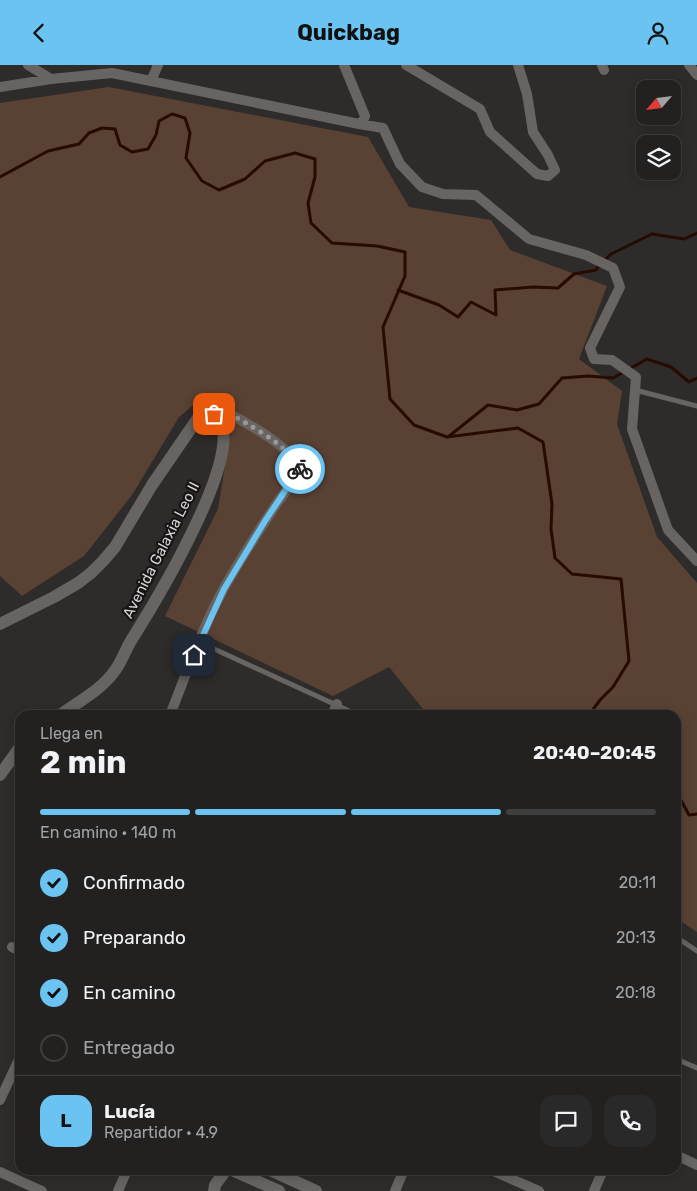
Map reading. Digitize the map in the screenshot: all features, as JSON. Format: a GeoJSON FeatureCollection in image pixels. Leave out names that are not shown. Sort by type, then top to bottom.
{"type":"FeatureCollection","features":[{"type":"Feature","properties":{"kind":"street"},"geometry":{"type":"LineString","coordinates":[[28,65],[51,79]]}},
{"type":"Feature","properties":{"kind":"street"},"geometry":{"type":"LineString","coordinates":[[151,81],[158,65]]}},
{"type":"Feature","properties":{"kind":"street"},"geometry":{"type":"LineString","coordinates":[[344,65],[365,116],[359,124]]}},
{"type":"Feature","properties":{"kind":"street"},"geometry":{"type":"LineString","coordinates":[[406,65],[480,109],[490,132],[538,174],[548,176],[555,170],[533,132],[527,94],[518,65]]}},
{"type":"Feature","properties":{"kind":"street"},"geometry":{"type":"LineString","coordinates":[[688,65],[697,75]]}},
{"type":"Feature","properties":{"kind":"street"},"geometry":{"type":"LineString","coordinates":[[0,87],[51,79],[112,73],[383,128],[400,163],[422,187],[443,195],[476,195],[529,239],[586,255],[613,268],[620,287],[590,347],[594,359],[612,360],[636,377],[632,429],[668,530],[697,561]]}},
{"type":"Feature","properties":{"kind":"street"},"geometry":{"type":"LineString","coordinates":[[0,624],[54,597],[91,573],[114,547],[152,485],[198,418],[208,413],[217,417],[228,413],[251,426],[290,455],[296,460],[300,469],[298,475],[265,521],[224,589],[199,642],[172,710]]}},
{"type":"Feature","properties":{"kind":"street","name":"Avenida Galaxia Leo II"},"geometry":{"type":"LineString","coordinates":[[67,710],[94,692],[116,669],[158,598],[205,506],[215,479],[224,434],[223,425],[217,417]]}},
{"type":"Feature","properties":{"kind":"street"},"geometry":{"type":"LineString","coordinates":[[334,710],[336,704]]}},
{"type":"Feature","properties":{"kind":"street"},"geometry":{"type":"LineString","coordinates":[[0,775],[15,754]]}},
{"type":"Feature","properties":{"kind":"street"},"geometry":{"type":"LineString","coordinates":[[0,1101],[15,1069]]}},
{"type":"Feature","properties":{"kind":"street"},"geometry":{"type":"LineString","coordinates":[[681,1157],[697,1165]]}},
{"type":"Feature","properties":{"kind":"street"},"geometry":{"type":"LineString","coordinates":[[0,1172],[42,1191]]}},
{"type":"Feature","properties":{"kind":"street"},"geometry":{"type":"LineString","coordinates":[[118,1191],[125,1175]]}},
{"type":"Feature","properties":{"kind":"street"},"geometry":{"type":"LineString","coordinates":[[214,1191],[215,1185],[222,1175]]}},
{"type":"Feature","properties":{"kind":"street"},"geometry":{"type":"LineString","coordinates":[[243,1175],[279,1191]]}},
{"type":"Feature","properties":{"kind":"street"},"geometry":{"type":"LineString","coordinates":[[281,1175],[316,1191]]}},
{"type":"Feature","properties":{"kind":"street"},"geometry":{"type":"LineString","coordinates":[[395,1191],[402,1175]]}},
{"type":"Feature","properties":{"kind":"street"},"geometry":{"type":"LineString","coordinates":[[502,1175],[539,1191]]}},
{"type":"Feature","properties":{"kind":"street"},"geometry":{"type":"LineString","coordinates":[[594,1191],[601,1175]]}},
{"type":"Feature","properties":{"kind":"lane"},"geometry":{"type":"LineString","coordinates":[[635,390],[697,406]]}},
{"type":"Feature","properties":{"kind":"lane"},"geometry":{"type":"LineString","coordinates":[[199,642],[348,710]]}},
{"type":"Feature","properties":{"kind":"lane"},"geometry":{"type":"LineString","coordinates":[[681,940],[697,951]]}},
{"type":"Feature","properties":{"kind":"lane"},"geometry":{"type":"LineString","coordinates":[[681,1061],[697,1068]]}},
{"type":"Feature","properties":{"kind":"shaded area"},"geometry":{"type":"Polygon","coordinates":[[[109,87],[368,137],[409,207],[491,220],[510,250],[607,286],[579,359],[622,391],[617,424],[657,537],[697,583],[697,932],[681,921],[681,710],[424,710],[389,667],[333,696],[165,616],[218,509],[231,430],[229,410],[202,398],[179,417],[132,495],[84,556],[22,596],[0,576],[0,103],[109,87]]]}},
{"type":"Feature","properties":{"kind":"waterway"},"geometry":{"type":"LineString","coordinates":[[0,177],[48,151],[79,144],[89,133],[102,128],[115,129],[120,145],[132,152],[148,149],[156,135],[159,121],[172,114],[185,118],[190,133],[186,158],[202,181],[219,190],[245,179],[265,161],[295,153],[315,159],[315,177],[308,203],[311,223],[332,243],[377,246],[405,252],[405,276],[383,327],[390,399],[414,425],[447,437],[518,428],[543,442],[552,504],[551,529],[555,558],[572,574],[621,579],[629,661],[613,687],[593,710]]}},
{"type":"Feature","properties":{"kind":"waterway"},"geometry":{"type":"LineString","coordinates":[[606,259],[611,254],[652,234],[684,239],[697,233]]}},
{"type":"Feature","properties":{"kind":"waterway"},"geometry":{"type":"LineString","coordinates":[[398,290],[439,305],[458,317],[471,302],[496,315],[495,290],[533,287],[558,288],[574,274],[596,270],[598,267]]}},
{"type":"Feature","properties":{"kind":"waterway"},"geometry":{"type":"LineString","coordinates":[[448,437],[488,405],[517,410],[539,404],[562,378],[588,376],[613,378],[647,359],[671,367],[689,382],[697,378]]}},
{"type":"Feature","properties":{"kind":"waterway"},"geometry":{"type":"LineString","coordinates":[[681,800],[689,815],[697,814]]}},
{"type":"Feature","properties":{"kind":"way so far"},"geometry":{"type":"LineString","coordinates":[[214,414],[217,417],[228,413],[251,426],[284,449],[296,460],[300,469]]}},
{"type":"Feature","properties":{"kind":"route"},"geometry":{"type":"LineString","coordinates":[[194,655],[224,589],[265,521],[298,475],[300,469]]}}]}
